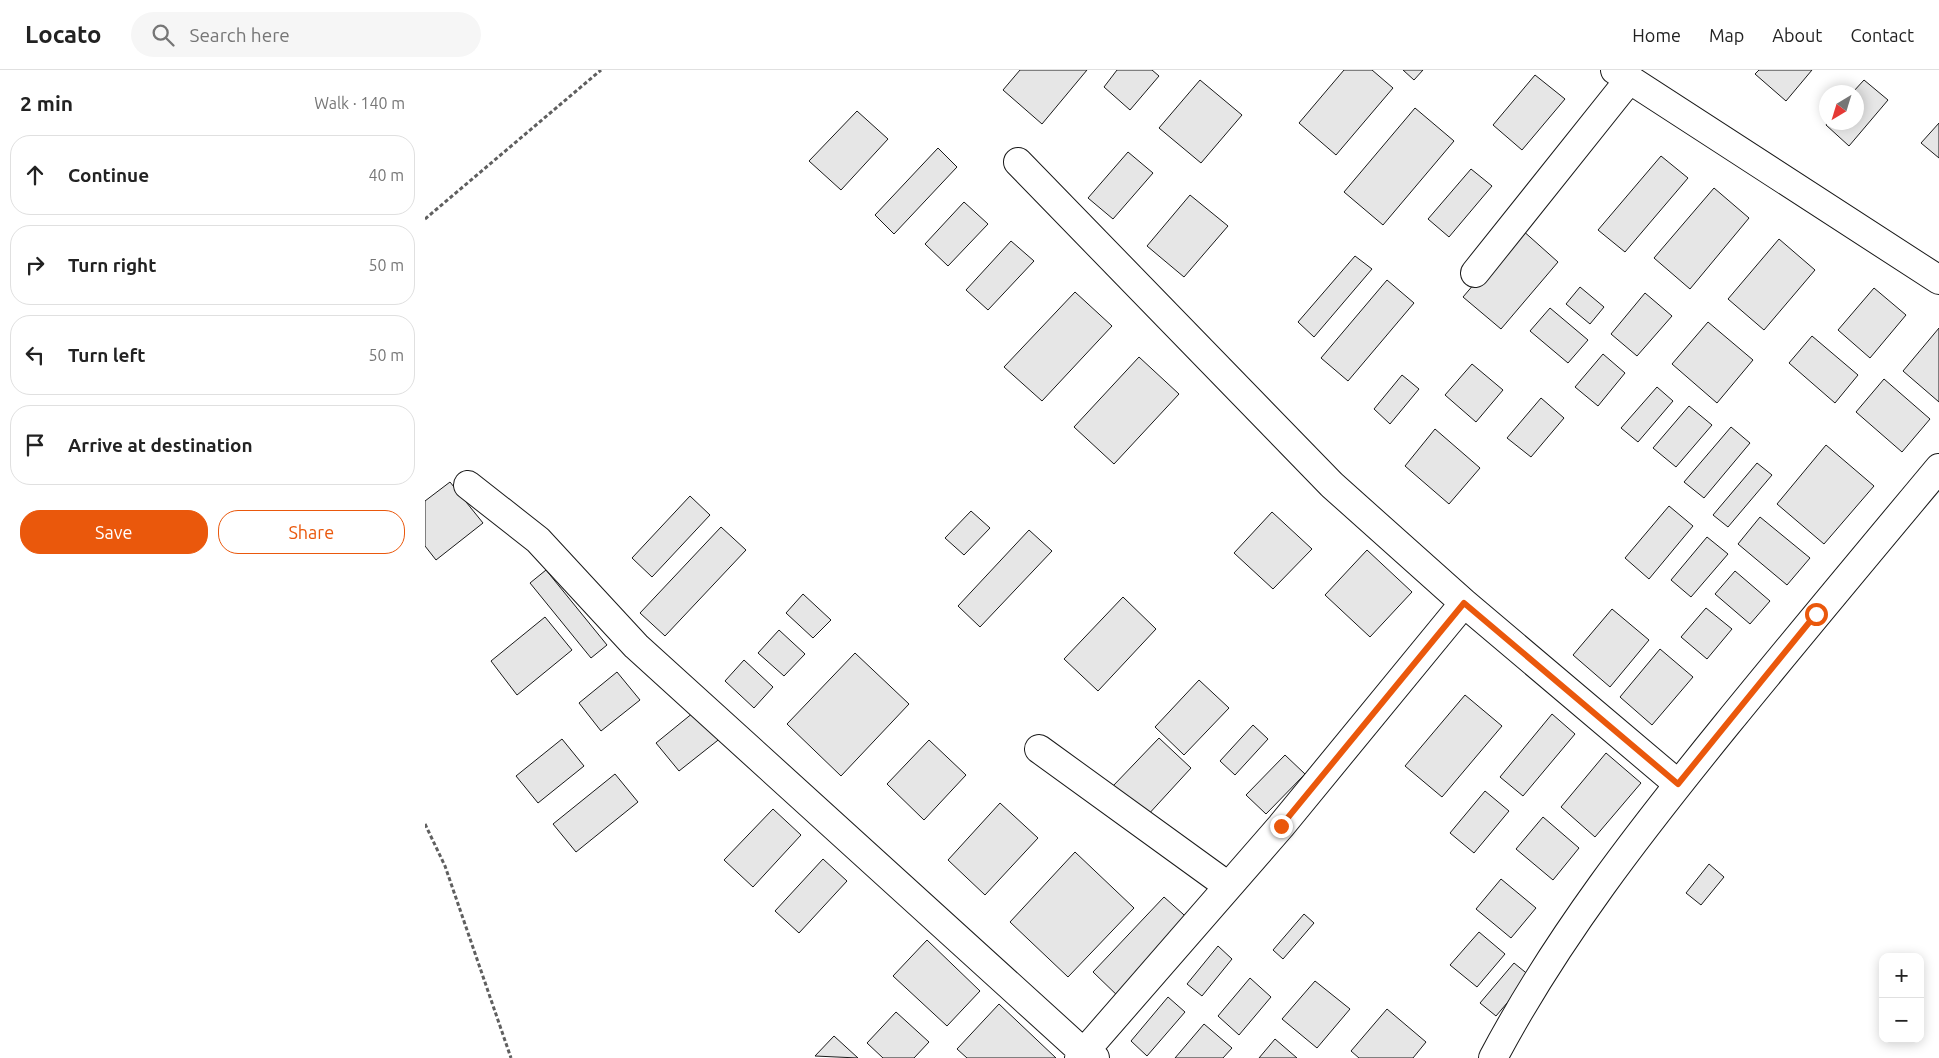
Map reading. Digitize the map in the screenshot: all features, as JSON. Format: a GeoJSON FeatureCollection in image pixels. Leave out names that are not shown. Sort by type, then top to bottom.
{"type":"FeatureCollection","features":[{"type":"Feature","properties":{"kind":"street"},"geometry":{"type":"LineString","coordinates":[[1475,273],[1622,75],[1939,280]]}},
{"type":"Feature","properties":{"kind":"street"},"geometry":{"type":"LineString","coordinates":[[1018,162],[1332,485],[1464,603],[1678,784]]}},
{"type":"Feature","properties":{"kind":"street"},"geometry":{"type":"LineString","coordinates":[[1493,1058],[1563,940],[1598,889],[1678,784],[1816,614],[1939,468]]}},
{"type":"Feature","properties":{"kind":"street"},"geometry":{"type":"LineString","coordinates":[[468,485],[538,540],[637,646],[1086,1056],[1369,720],[1464,603]]}},
{"type":"Feature","properties":{"kind":"street"},"geometry":{"type":"LineString","coordinates":[[1039,749],[1228,886]]}},
{"type":"Feature","properties":{"kind":"path"},"geometry":{"type":"LineString","coordinates":[[425,219],[601,70]]}},
{"type":"Feature","properties":{"kind":"path"},"geometry":{"type":"LineString","coordinates":[[425,824],[445,866],[511,1058]]}},
{"type":"Feature","properties":{"kind":"building"},"geometry":{"type":"Polygon","coordinates":[[[1020,70],[1087,70],[1042,124],[1003,90],[1020,70]]]}},
{"type":"Feature","properties":{"kind":"building"},"geometry":{"type":"Polygon","coordinates":[[[1117,70],[1152,70],[1159,76],[1130,110],[1104,87],[1117,70]]]}},
{"type":"Feature","properties":{"kind":"building"},"geometry":{"type":"Polygon","coordinates":[[[1344,70],[1372,70],[1393,88],[1336,155],[1299,123],[1344,70]]]}},
{"type":"Feature","properties":{"kind":"building"},"geometry":{"type":"Polygon","coordinates":[[[1403,70],[1423,70],[1414,80],[1403,70]]]}},
{"type":"Feature","properties":{"kind":"building"},"geometry":{"type":"Polygon","coordinates":[[[1759,70],[1812,70],[1786,101],[1755,74],[1759,70]]]}},
{"type":"Feature","properties":{"kind":"building"},"geometry":{"type":"Polygon","coordinates":[[[1535,75],[1565,99],[1522,150],[1493,125],[1535,75]]]}},
{"type":"Feature","properties":{"kind":"building"},"geometry":{"type":"Polygon","coordinates":[[[1200,80],[1242,115],[1201,163],[1159,128],[1200,80]]]}},
{"type":"Feature","properties":{"kind":"building"},"geometry":{"type":"Polygon","coordinates":[[[1864,80],[1888,100],[1864,128],[1864,85],[1859,85],[1864,80]]]}},
{"type":"Feature","properties":{"kind":"building"},"geometry":{"type":"Polygon","coordinates":[[[1415,108],[1454,141],[1383,225],[1344,192],[1415,108]]]}},
{"type":"Feature","properties":{"kind":"building"},"geometry":{"type":"Polygon","coordinates":[[[857,111],[888,139],[841,190],[809,161],[857,111]]]}},
{"type":"Feature","properties":{"kind":"building"},"geometry":{"type":"Polygon","coordinates":[[[1939,123],[1939,158],[1921,143],[1939,123]]]}},
{"type":"Feature","properties":{"kind":"building"},"geometry":{"type":"Polygon","coordinates":[[[1831,130],[1863,130],[1849,146],[1831,130]]]}},
{"type":"Feature","properties":{"kind":"building"},"geometry":{"type":"Polygon","coordinates":[[[938,148],[957,167],[894,234],[875,215],[938,148]]]}},
{"type":"Feature","properties":{"kind":"building"},"geometry":{"type":"Polygon","coordinates":[[[1128,152],[1153,173],[1113,219],[1088,198],[1128,152]]]}},
{"type":"Feature","properties":{"kind":"building"},"geometry":{"type":"Polygon","coordinates":[[[1661,156],[1688,178],[1625,252],[1598,230],[1661,156]]]}},
{"type":"Feature","properties":{"kind":"building"},"geometry":{"type":"Polygon","coordinates":[[[1471,169],[1492,186],[1449,237],[1428,219],[1471,169]]]}},
{"type":"Feature","properties":{"kind":"building"},"geometry":{"type":"Polygon","coordinates":[[[1714,188],[1749,218],[1690,289],[1654,258],[1714,188]]]}},
{"type":"Feature","properties":{"kind":"building"},"geometry":{"type":"Polygon","coordinates":[[[1190,195],[1228,226],[1184,277],[1147,246],[1190,195]]]}},
{"type":"Feature","properties":{"kind":"building"},"geometry":{"type":"Polygon","coordinates":[[[964,202],[988,224],[948,266],[925,244],[964,202]]]}},
{"type":"Feature","properties":{"kind":"building"},"geometry":{"type":"Polygon","coordinates":[[[1521,229],[1558,262],[1501,329],[1463,297],[1521,229]]]}},
{"type":"Feature","properties":{"kind":"building"},"geometry":{"type":"Polygon","coordinates":[[[1779,239],[1815,270],[1764,330],[1728,299],[1779,239]]]}},
{"type":"Feature","properties":{"kind":"building"},"geometry":{"type":"Polygon","coordinates":[[[1011,241],[1034,261],[988,310],[966,290],[1011,241]]]}},
{"type":"Feature","properties":{"kind":"building"},"geometry":{"type":"Polygon","coordinates":[[[1355,256],[1372,269],[1314,337],[1298,322],[1355,256]]]}},
{"type":"Feature","properties":{"kind":"building"},"geometry":{"type":"Polygon","coordinates":[[[1387,280],[1414,303],[1348,381],[1321,358],[1387,280]]]}},
{"type":"Feature","properties":{"kind":"building"},"geometry":{"type":"Polygon","coordinates":[[[1580,287],[1604,307],[1590,324],[1566,304],[1580,287]]]}},
{"type":"Feature","properties":{"kind":"building"},"geometry":{"type":"Polygon","coordinates":[[[1874,288],[1906,315],[1870,358],[1838,330],[1874,288]]]}},
{"type":"Feature","properties":{"kind":"building"},"geometry":{"type":"Polygon","coordinates":[[[1075,292],[1112,326],[1042,401],[1004,367],[1075,292]]]}},
{"type":"Feature","properties":{"kind":"building"},"geometry":{"type":"Polygon","coordinates":[[[1645,293],[1672,316],[1637,356],[1611,334],[1645,293]]]}},
{"type":"Feature","properties":{"kind":"building"},"geometry":{"type":"Polygon","coordinates":[[[1550,308],[1588,340],[1568,363],[1530,331],[1550,308]]]}},
{"type":"Feature","properties":{"kind":"building"},"geometry":{"type":"Polygon","coordinates":[[[1708,322],[1753,360],[1717,403],[1672,364],[1708,322]]]}},
{"type":"Feature","properties":{"kind":"building"},"geometry":{"type":"Polygon","coordinates":[[[1939,328],[1939,402],[1903,371],[1939,328]]]}},
{"type":"Feature","properties":{"kind":"building"},"geometry":{"type":"Polygon","coordinates":[[[1812,336],[1858,375],[1835,403],[1789,363],[1812,336]]]}},
{"type":"Feature","properties":{"kind":"building"},"geometry":{"type":"Polygon","coordinates":[[[1603,354],[1625,373],[1598,406],[1575,387],[1603,354]]]}},
{"type":"Feature","properties":{"kind":"building"},"geometry":{"type":"Polygon","coordinates":[[[1139,357],[1179,394],[1114,464],[1074,427],[1139,357]]]}},
{"type":"Feature","properties":{"kind":"building"},"geometry":{"type":"Polygon","coordinates":[[[1472,364],[1503,390],[1476,422],[1445,395],[1472,364]]]}},
{"type":"Feature","properties":{"kind":"building"},"geometry":{"type":"Polygon","coordinates":[[[1402,375],[1419,389],[1390,424],[1374,409],[1402,375]]]}},
{"type":"Feature","properties":{"kind":"building"},"geometry":{"type":"Polygon","coordinates":[[[1884,379],[1930,419],[1902,452],[1856,412],[1884,379]]]}},
{"type":"Feature","properties":{"kind":"building"},"geometry":{"type":"Polygon","coordinates":[[[1657,387],[1673,401],[1638,442],[1621,428],[1657,387]]]}},
{"type":"Feature","properties":{"kind":"building"},"geometry":{"type":"Polygon","coordinates":[[[1541,398],[1564,418],[1531,457],[1507,438],[1541,398]]]}},
{"type":"Feature","properties":{"kind":"building"},"geometry":{"type":"Polygon","coordinates":[[[1689,406],[1712,425],[1676,467],[1653,448],[1689,406]]]}},
{"type":"Feature","properties":{"kind":"building"},"geometry":{"type":"Polygon","coordinates":[[[1731,427],[1750,443],[1704,498],[1684,482],[1731,427]]]}},
{"type":"Feature","properties":{"kind":"building"},"geometry":{"type":"Polygon","coordinates":[[[1435,429],[1480,468],[1449,504],[1405,466],[1435,429]]]}},
{"type":"Feature","properties":{"kind":"building"},"geometry":{"type":"Polygon","coordinates":[[[1826,445],[1874,486],[1824,544],[1777,504],[1826,445]]]}},
{"type":"Feature","properties":{"kind":"building"},"geometry":{"type":"Polygon","coordinates":[[[1757,463],[1772,475],[1728,527],[1713,515],[1757,463]]]}},
{"type":"Feature","properties":{"kind":"building"},"geometry":{"type":"Polygon","coordinates":[[[450,482],[483,523],[436,560],[425,546],[425,501],[450,482]]]}},
{"type":"Feature","properties":{"kind":"building"},"geometry":{"type":"Polygon","coordinates":[[[690,496],[710,515],[652,577],[632,558],[690,496]]]}},
{"type":"Feature","properties":{"kind":"building"},"geometry":{"type":"Polygon","coordinates":[[[1669,506],[1693,526],[1649,579],[1625,558],[1669,506]]]}},
{"type":"Feature","properties":{"kind":"building"},"geometry":{"type":"Polygon","coordinates":[[[971,511],[990,528],[964,555],[945,538],[971,511]]]}},
{"type":"Feature","properties":{"kind":"building"},"geometry":{"type":"Polygon","coordinates":[[[1272,512],[1312,549],[1273,589],[1234,553],[1272,512]]]}},
{"type":"Feature","properties":{"kind":"building"},"geometry":{"type":"Polygon","coordinates":[[[1760,517],[1810,558],[1787,585],[1738,544],[1760,517]]]}},
{"type":"Feature","properties":{"kind":"building"},"geometry":{"type":"Polygon","coordinates":[[[721,527],[746,550],[665,636],[640,613],[721,527]]]}},
{"type":"Feature","properties":{"kind":"building"},"geometry":{"type":"Polygon","coordinates":[[[1029,530],[1052,551],[980,627],[958,606],[1029,530]]]}},
{"type":"Feature","properties":{"kind":"building"},"geometry":{"type":"Polygon","coordinates":[[[1707,537],[1728,554],[1691,597],[1671,580],[1707,537]]]}},
{"type":"Feature","properties":{"kind":"building"},"geometry":{"type":"Polygon","coordinates":[[[1367,550],[1412,592],[1370,637],[1325,595],[1367,550]]]}},
{"type":"Feature","properties":{"kind":"building"},"geometry":{"type":"Polygon","coordinates":[[[546,570],[607,645],[591,658],[530,583],[546,570]]]}},
{"type":"Feature","properties":{"kind":"building"},"geometry":{"type":"Polygon","coordinates":[[[1735,571],[1770,601],[1750,624],[1715,594],[1735,571]]]}},
{"type":"Feature","properties":{"kind":"building"},"geometry":{"type":"Polygon","coordinates":[[[803,594],[831,620],[813,638],[786,613],[803,594]]]}},
{"type":"Feature","properties":{"kind":"building"},"geometry":{"type":"Polygon","coordinates":[[[1123,597],[1156,629],[1098,691],[1064,659],[1123,597]]]}},
{"type":"Feature","properties":{"kind":"building"},"geometry":{"type":"Polygon","coordinates":[[[1706,608],[1732,629],[1707,659],[1681,637],[1706,608]]]}},
{"type":"Feature","properties":{"kind":"building"},"geometry":{"type":"Polygon","coordinates":[[[1612,609],[1649,640],[1610,687],[1573,655],[1612,609]]]}},
{"type":"Feature","properties":{"kind":"building"},"geometry":{"type":"Polygon","coordinates":[[[545,617],[572,650],[517,695],[491,661],[545,617]]]}},
{"type":"Feature","properties":{"kind":"building"},"geometry":{"type":"Polygon","coordinates":[[[779,630],[805,654],[784,676],[758,653],[779,630]]]}},
{"type":"Feature","properties":{"kind":"building"},"geometry":{"type":"Polygon","coordinates":[[[1660,649],[1693,677],[1652,725],[1620,697],[1660,649]]]}},
{"type":"Feature","properties":{"kind":"building"},"geometry":{"type":"Polygon","coordinates":[[[855,653],[909,704],[841,776],[787,724],[855,653]]]}},
{"type":"Feature","properties":{"kind":"building"},"geometry":{"type":"Polygon","coordinates":[[[744,660],[773,687],[754,708],[725,681],[744,660]]]}},
{"type":"Feature","properties":{"kind":"building"},"geometry":{"type":"Polygon","coordinates":[[[617,672],[640,700],[601,731],[579,703],[617,672]]]}},
{"type":"Feature","properties":{"kind":"building"},"geometry":{"type":"Polygon","coordinates":[[[1199,680],[1229,708],[1184,755],[1155,727],[1199,680]]]}},
{"type":"Feature","properties":{"kind":"building"},"geometry":{"type":"Polygon","coordinates":[[[1465,695],[1502,726],[1442,797],[1405,766],[1465,695]]]}},
{"type":"Feature","properties":{"kind":"building"},"geometry":{"type":"Polygon","coordinates":[[[699,708],[722,737],[679,771],[656,743],[699,708]]]}},
{"type":"Feature","properties":{"kind":"building"},"geometry":{"type":"Polygon","coordinates":[[[1552,714],[1575,734],[1523,796],[1500,777],[1552,714]]]}},
{"type":"Feature","properties":{"kind":"building"},"geometry":{"type":"Polygon","coordinates":[[[1253,725],[1268,739],[1235,775],[1220,761],[1253,725]]]}},
{"type":"Feature","properties":{"kind":"building"},"geometry":{"type":"Polygon","coordinates":[[[1159,738],[1191,768],[1146,817],[1113,786],[1159,738]]]}},
{"type":"Feature","properties":{"kind":"building"},"geometry":{"type":"Polygon","coordinates":[[[562,739],[584,766],[538,803],[516,776],[562,739]]]}},
{"type":"Feature","properties":{"kind":"building"},"geometry":{"type":"Polygon","coordinates":[[[929,740],[966,775],[924,820],[887,784],[929,740]]]}},
{"type":"Feature","properties":{"kind":"building"},"geometry":{"type":"Polygon","coordinates":[[[1606,753],[1641,783],[1595,837],[1561,807],[1606,753]]]}},
{"type":"Feature","properties":{"kind":"building"},"geometry":{"type":"Polygon","coordinates":[[[1285,755],[1305,774],[1266,814],[1246,795],[1285,755]]]}},
{"type":"Feature","properties":{"kind":"building"},"geometry":{"type":"Polygon","coordinates":[[[615,774],[638,802],[576,852],[553,824],[615,774]]]}},
{"type":"Feature","properties":{"kind":"building"},"geometry":{"type":"Polygon","coordinates":[[[1485,791],[1509,811],[1474,853],[1450,833],[1485,791]]]}},
{"type":"Feature","properties":{"kind":"building"},"geometry":{"type":"Polygon","coordinates":[[[1000,803],[1038,838],[985,895],[948,860],[1000,803]]]}},
{"type":"Feature","properties":{"kind":"building"},"geometry":{"type":"Polygon","coordinates":[[[773,809],[801,835],[753,887],[724,860],[773,809]]]}},
{"type":"Feature","properties":{"kind":"building"},"geometry":{"type":"Polygon","coordinates":[[[1543,817],[1579,848],[1553,880],[1516,849],[1543,817]]]}},
{"type":"Feature","properties":{"kind":"building"},"geometry":{"type":"Polygon","coordinates":[[[1075,852],[1134,908],[1068,977],[1010,922],[1075,852]]]}},
{"type":"Feature","properties":{"kind":"building"},"geometry":{"type":"Polygon","coordinates":[[[823,859],[847,881],[799,933],[775,911],[823,859]]]}},
{"type":"Feature","properties":{"kind":"building"},"geometry":{"type":"Polygon","coordinates":[[[1709,864],[1724,877],[1701,905],[1686,893],[1709,864]]]}},
{"type":"Feature","properties":{"kind":"building"},"geometry":{"type":"Polygon","coordinates":[[[1501,879],[1536,908],[1511,938],[1476,909],[1501,879]]]}},
{"type":"Feature","properties":{"kind":"building"},"geometry":{"type":"Polygon","coordinates":[[[1164,897],[1193,923],[1121,999],[1093,972],[1164,897]]]}},
{"type":"Feature","properties":{"kind":"building"},"geometry":{"type":"Polygon","coordinates":[[[1304,914],[1314,923],[1283,959],[1273,950],[1304,914]]]}},
{"type":"Feature","properties":{"kind":"building"},"geometry":{"type":"Polygon","coordinates":[[[1479,932],[1505,954],[1477,987],[1450,965],[1479,932]]]}},
{"type":"Feature","properties":{"kind":"building"},"geometry":{"type":"Polygon","coordinates":[[[927,940],[980,991],[947,1026],[893,976],[927,940]]]}},
{"type":"Feature","properties":{"kind":"building"},"geometry":{"type":"Polygon","coordinates":[[[1218,946],[1232,959],[1202,996],[1187,984],[1218,946]]]}},
{"type":"Feature","properties":{"kind":"building"},"geometry":{"type":"Polygon","coordinates":[[[1514,963],[1530,976],[1496,1016],[1480,1003],[1514,963]]]}},
{"type":"Feature","properties":{"kind":"building"},"geometry":{"type":"Polygon","coordinates":[[[1250,978],[1271,997],[1239,1035],[1218,1016],[1250,978]]]}},
{"type":"Feature","properties":{"kind":"building"},"geometry":{"type":"Polygon","coordinates":[[[1315,981],[1350,1009],[1317,1048],[1282,1019],[1315,981]]]}},
{"type":"Feature","properties":{"kind":"building"},"geometry":{"type":"Polygon","coordinates":[[[1168,997],[1185,1012],[1147,1056],[1131,1041],[1168,997]]]}},
{"type":"Feature","properties":{"kind":"building"},"geometry":{"type":"Polygon","coordinates":[[[999,1004],[1056,1058],[967,1058],[957,1049],[999,1004]]]}},
{"type":"Feature","properties":{"kind":"building"},"geometry":{"type":"Polygon","coordinates":[[[1387,1009],[1426,1042],[1413,1058],[1359,1058],[1351,1051],[1387,1009]]]}},
{"type":"Feature","properties":{"kind":"building"},"geometry":{"type":"Polygon","coordinates":[[[896,1012],[929,1042],[914,1058],[883,1058],[867,1043],[896,1012]]]}},
{"type":"Feature","properties":{"kind":"building"},"geometry":{"type":"Polygon","coordinates":[[[1204,1024],[1232,1048],[1223,1058],[1175,1058],[1204,1024]]]}},
{"type":"Feature","properties":{"kind":"building"},"geometry":{"type":"Polygon","coordinates":[[[834,1036],[858,1058],[815,1056],[834,1036]]]}},
{"type":"Feature","properties":{"kind":"building"},"geometry":{"type":"Polygon","coordinates":[[[1275,1039],[1297,1058],[1259,1058],[1275,1039]]]}},
{"type":"Feature","properties":{"kind":"route"},"geometry":{"type":"LineString","coordinates":[[1281,826],[1464,603],[1678,784],[1816,614]]}}]}
